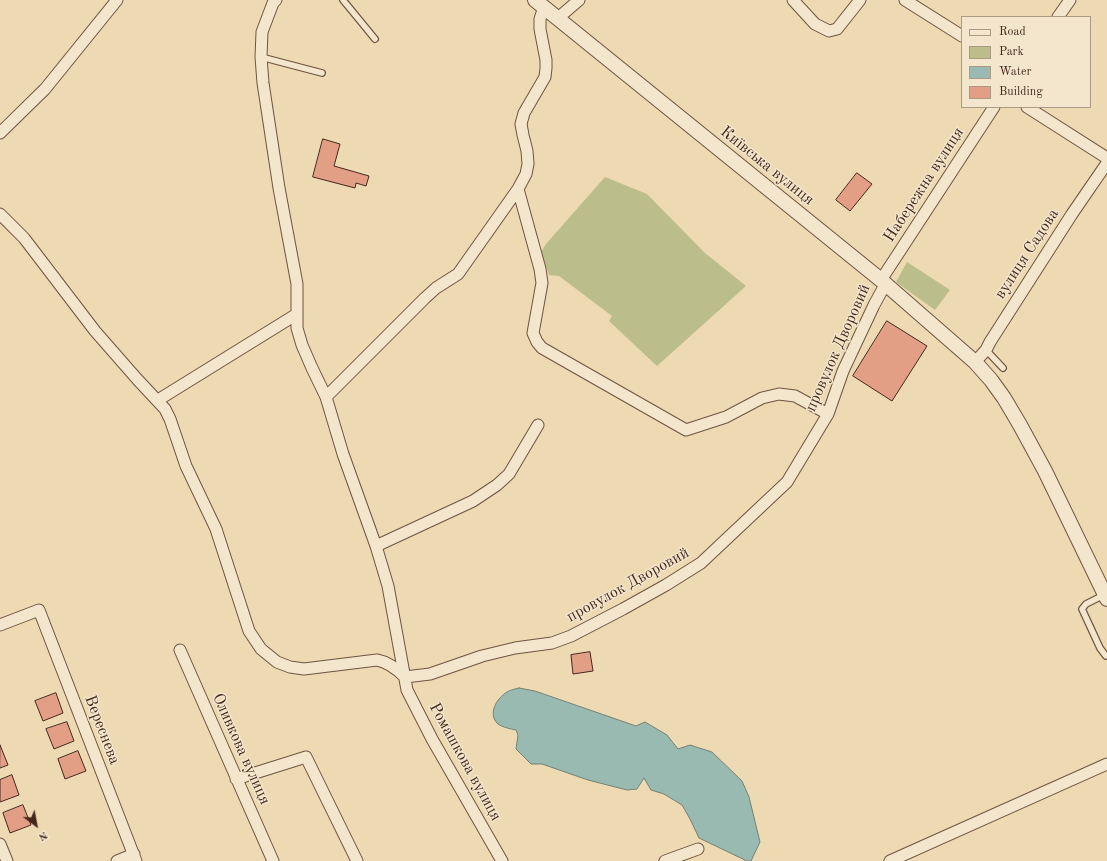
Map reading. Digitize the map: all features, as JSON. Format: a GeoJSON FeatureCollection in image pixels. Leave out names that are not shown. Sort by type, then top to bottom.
{"type":"FeatureCollection","features":[{"type":"Feature","properties":{"kind":"street"},"geometry":{"type":"LineString","coordinates":[[0,133],[45,89],[117,0]]}},
{"type":"Feature","properties":{"kind":"street"},"geometry":{"type":"LineString","coordinates":[[558,18],[579,0]]}},
{"type":"Feature","properties":{"kind":"street"},"geometry":{"type":"LineString","coordinates":[[793,0],[815,24],[829,31],[837,29],[860,0]]}},
{"type":"Feature","properties":{"kind":"street"},"geometry":{"type":"LineString","coordinates":[[905,0],[961,35]]}},
{"type":"Feature","properties":{"kind":"street"},"geometry":{"type":"LineString","coordinates":[[1059,16],[1070,0]]}},
{"type":"Feature","properties":{"kind":"street","name":"Ромашкова вулиця"},"geometry":{"type":"LineString","coordinates":[[271,1],[262,32],[261,57],[263,84],[279,188],[297,284],[297,328],[302,345],[326,396],[343,454],[376,546],[388,586],[407,690],[432,740],[502,861]]}},
{"type":"Feature","properties":{"kind":"street"},"geometry":{"type":"LineString","coordinates":[[326,396],[425,298],[436,288],[458,274],[518,189],[526,174],[528,164],[527,151],[521,124],[524,113],[545,77],[546,68],[540,29],[540,4]]}},
{"type":"Feature","properties":{"kind":"street","name":"Київська вулиця"},"geometry":{"type":"LineString","coordinates":[[540,4],[883,282],[975,362],[1004,398],[1020,425],[1045,471],[1106,597]]}},
{"type":"Feature","properties":{"kind":"street","name":"Набережна вулиця"},"geometry":{"type":"LineString","coordinates":[[883,282],[993,108]]}},
{"type":"Feature","properties":{"kind":"street"},"geometry":{"type":"LineString","coordinates":[[1029,108],[1107,158]]}},
{"type":"Feature","properties":{"kind":"street","name":"вулиця Садова"},"geometry":{"type":"LineString","coordinates":[[975,362],[986,350],[1072,214],[1107,163]]}},
{"type":"Feature","properties":{"kind":"street"},"geometry":{"type":"LineString","coordinates":[[518,189],[540,269],[542,283],[533,333],[537,342],[542,348],[686,430],[726,417],[762,398],[779,394],[796,396],[828,414]]}},
{"type":"Feature","properties":{"kind":"street"},"geometry":{"type":"LineString","coordinates":[[0,214],[24,238],[95,331],[165,409],[170,419],[186,466],[216,529],[249,631],[261,650],[277,662],[290,667],[304,669],[377,660],[385,661],[396,668],[405,677]]}},
{"type":"Feature","properties":{"kind":"street","name":"провулок Дворовий"},"geometry":{"type":"LineString","coordinates":[[405,677],[430,674],[482,656],[515,648],[552,643],[571,636],[635,602],[701,564],[787,482],[828,414],[843,371],[874,305],[883,282]]}},
{"type":"Feature","properties":{"kind":"street"},"geometry":{"type":"LineString","coordinates":[[158,400],[297,314]]}},
{"type":"Feature","properties":{"kind":"street"},"geometry":{"type":"LineString","coordinates":[[376,546],[473,501],[497,485],[509,474],[538,425]]}},
{"type":"Feature","properties":{"kind":"street","name":"Вереснева"},"geometry":{"type":"LineString","coordinates":[[0,625],[39,610],[135,858]]}},
{"type":"Feature","properties":{"kind":"street","name":"Оливкова вулиця"},"geometry":{"type":"LineString","coordinates":[[180,650],[273,861]]}},
{"type":"Feature","properties":{"kind":"street"},"geometry":{"type":"LineString","coordinates":[[236,779],[306,757],[357,861]]}},
{"type":"Feature","properties":{"kind":"street"},"geometry":{"type":"LineString","coordinates":[[896,860],[1107,764]]}},
{"type":"Feature","properties":{"kind":"street"},"geometry":{"type":"LineString","coordinates":[[0,844],[7,861]]}},
{"type":"Feature","properties":{"kind":"street"},"geometry":{"type":"LineString","coordinates":[[665,861],[698,849]]}},
{"type":"Feature","properties":{"kind":"street"},"geometry":{"type":"LineString","coordinates":[[116,861],[135,858]]}},
{"type":"Feature","properties":{"kind":"lane"},"geometry":{"type":"LineString","coordinates":[[343,0],[375,39]]}},
{"type":"Feature","properties":{"kind":"lane"},"geometry":{"type":"LineString","coordinates":[[261,57],[322,73]]}},
{"type":"Feature","properties":{"kind":"lane"},"geometry":{"type":"LineString","coordinates":[[986,350],[1003,368]]}},
{"type":"Feature","properties":{"kind":"lane"},"geometry":{"type":"LineString","coordinates":[[1106,597],[1086,604],[1082,609],[1100,648],[1107,656]]}},
{"type":"Feature","properties":{"kind":"green space"},"geometry":{"type":"Polygon","coordinates":[[[605,177],[647,194],[705,253],[746,286],[657,366],[609,321],[612,316],[559,276],[549,275],[541,252],[546,244],[605,177]]]}},
{"type":"Feature","properties":{"kind":"green space"},"geometry":{"type":"Polygon","coordinates":[[[907,262],[950,290],[935,310],[896,282],[907,262]]]}},
{"type":"Feature","properties":{"kind":"water"},"geometry":{"type":"Polygon","coordinates":[[[519,688],[535,691],[636,726],[645,722],[667,735],[678,749],[690,745],[712,752],[742,781],[749,797],[760,842],[751,861],[747,861],[699,838],[682,805],[664,794],[651,790],[644,778],[637,789],[627,790],[588,780],[542,764],[531,764],[516,749],[518,735],[516,730],[498,724],[493,716],[493,711],[500,698],[508,691],[519,688]]]}},
{"type":"Feature","properties":{"kind":"building"},"geometry":{"type":"Polygon","coordinates":[[[323,139],[340,144],[334,166],[369,176],[366,186],[356,183],[355,188],[313,177],[323,139]]]}},
{"type":"Feature","properties":{"kind":"building"},"geometry":{"type":"Polygon","coordinates":[[[857,173],[872,184],[850,211],[836,200],[857,173]]]}},
{"type":"Feature","properties":{"kind":"building"},"geometry":{"type":"Polygon","coordinates":[[[887,321],[927,346],[892,401],[853,376],[887,321]]]}},
{"type":"Feature","properties":{"kind":"building"},"geometry":{"type":"Polygon","coordinates":[[[590,652],[593,671],[573,674],[571,655],[590,652]]]}},
{"type":"Feature","properties":{"kind":"building"},"geometry":{"type":"Polygon","coordinates":[[[56,693],[63,713],[43,721],[35,701],[56,693]]]}},
{"type":"Feature","properties":{"kind":"building"},"geometry":{"type":"Polygon","coordinates":[[[67,722],[74,741],[54,749],[46,729],[67,722]]]}},
{"type":"Feature","properties":{"kind":"building"},"geometry":{"type":"Polygon","coordinates":[[[0,745],[8,765],[0,768],[0,745]]]}},
{"type":"Feature","properties":{"kind":"building"},"geometry":{"type":"Polygon","coordinates":[[[78,751],[86,771],[65,779],[58,759],[78,751]]]}},
{"type":"Feature","properties":{"kind":"building"},"geometry":{"type":"Polygon","coordinates":[[[12,775],[19,795],[0,802],[0,780],[12,775]]]}},
{"type":"Feature","properties":{"kind":"building"},"geometry":{"type":"Polygon","coordinates":[[[23,805],[31,825],[10,833],[3,813],[23,805]]]}}]}
